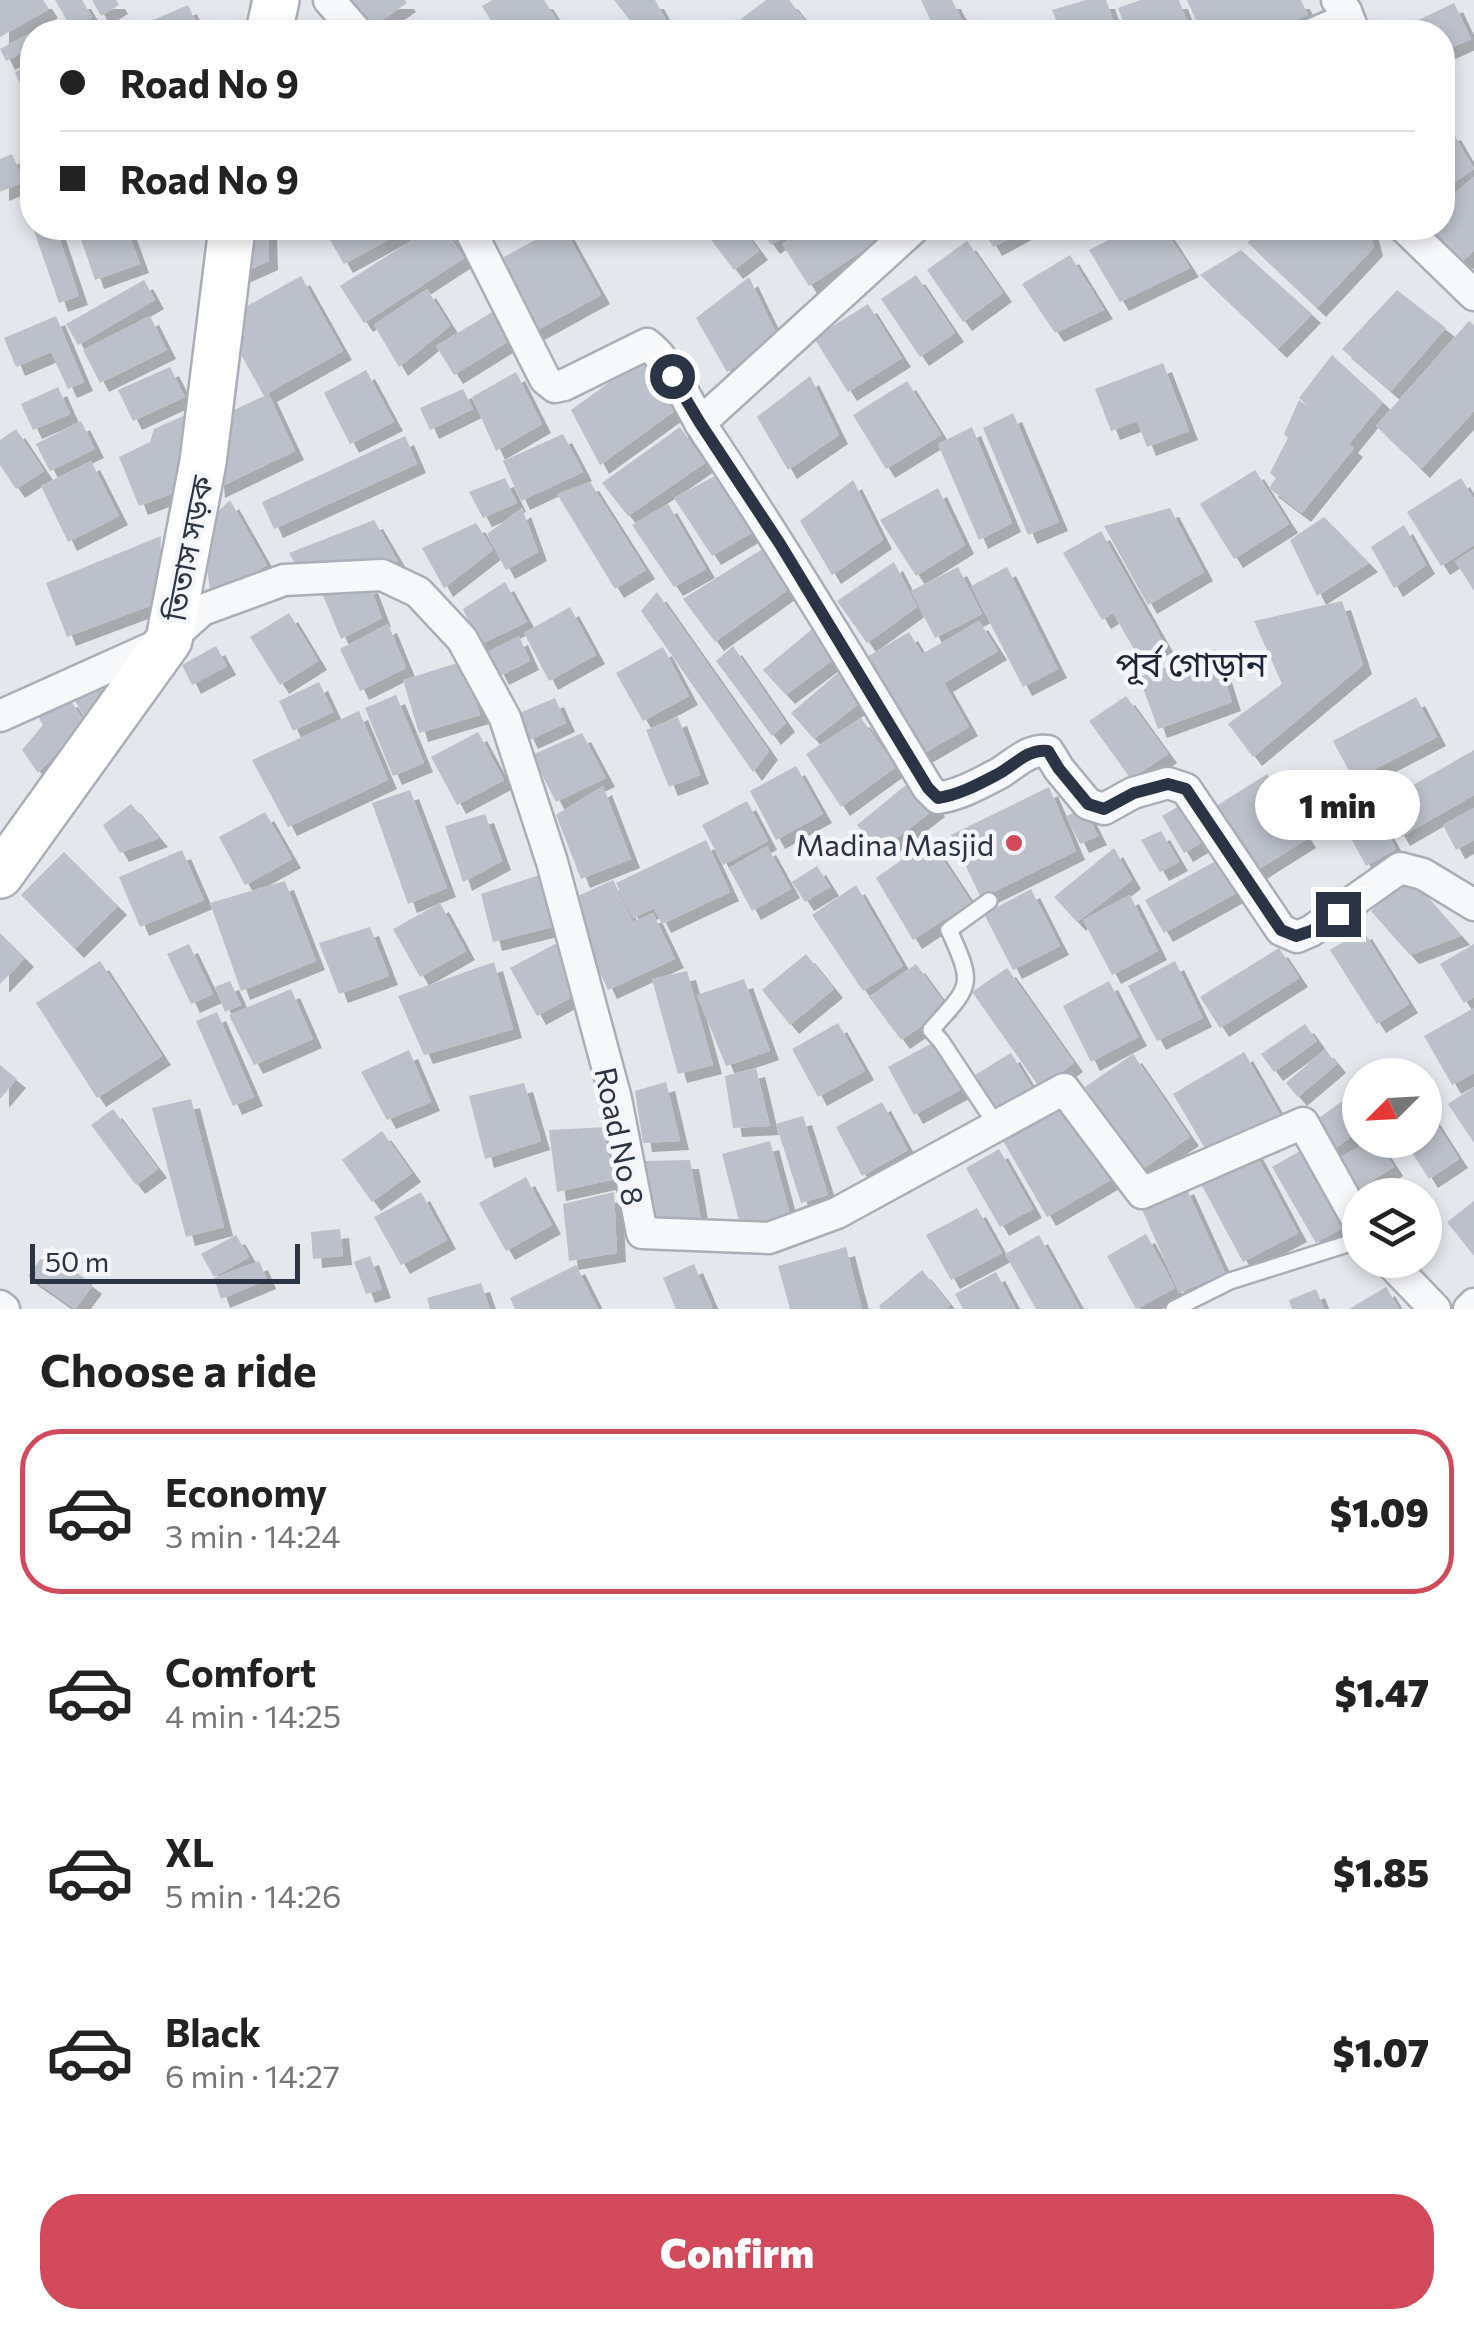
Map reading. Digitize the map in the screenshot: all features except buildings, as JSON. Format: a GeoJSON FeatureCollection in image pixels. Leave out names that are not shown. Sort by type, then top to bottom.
{"type":"FeatureCollection","features":[{"type":"Feature","properties":{"kind":"street"},"geometry":{"type":"LineString","coordinates":[[329,0],[346,20]]}},
{"type":"Feature","properties":{"kind":"street","name":"তিতাস সড়ক"},"geometry":{"type":"LineString","coordinates":[[0,875],[169,640],[202,462],[230,240]]}},
{"type":"Feature","properties":{"kind":"street"},"geometry":{"type":"LineString","coordinates":[[475,240],[545,379],[554,387],[564,386],[647,344],[658,353],[928,788],[938,798],[952,796],[999,773],[1036,749],[1048,751],[1088,804],[1104,809],[1134,793],[1168,784],[1186,789],[1281,930],[1296,936],[1311,931],[1400,868],[1422,874],[1474,904]]}},
{"type":"Feature","properties":{"kind":"street"},"geometry":{"type":"LineString","coordinates":[[700,423],[901,240]]}},
{"type":"Feature","properties":{"kind":"street"},"geometry":{"type":"LineString","coordinates":[[1417,240],[1474,295]]}},
{"type":"Feature","properties":{"kind":"street","name":"Road No 8"},"geometry":{"type":"LineString","coordinates":[[169,640],[202,610],[284,580],[382,575],[418,592],[462,639],[505,718],[552,862],[616,1099],[642,1234],[769,1238],[837,1213],[1064,1090],[1142,1193],[1302,1123],[1342,1193]]}},
{"type":"Feature","properties":{"kind":"street"},"geometry":{"type":"LineString","coordinates":[[0,716],[169,640]]}},
{"type":"Feature","properties":{"kind":"street"},"geometry":{"type":"LineString","coordinates":[[1405,1278],[1435,1309]]}},
{"type":"Feature","properties":{"kind":"lane"},"geometry":{"type":"LineString","coordinates":[[988,901],[950,930],[967,976],[963,993],[931,1030],[997,1126]]}},
{"type":"Feature","properties":{"kind":"lane"},"geometry":{"type":"LineString","coordinates":[[1174,1309],[1230,1281],[1342,1246]]}},
{"type":"Feature","properties":{"kind":"place","name":"Madina Masjid"},"geometry":{"type":"Point","coordinates":[1014,843]}},
{"type":"Feature","properties":{"kind":"district","name":"পূর্ব গোড়ান"},"geometry":{"type":"Point","coordinates":[1191,662]}},
{"type":"Feature","properties":{"kind":"route"},"geometry":{"type":"LineString","coordinates":[[672,376],[780,544],[928,788],[938,798],[952,796],[999,773],[1036,749],[1048,751],[1088,804],[1104,809],[1134,793],[1168,784],[1186,789],[1281,930],[1296,936],[1338,914]]}}]}
